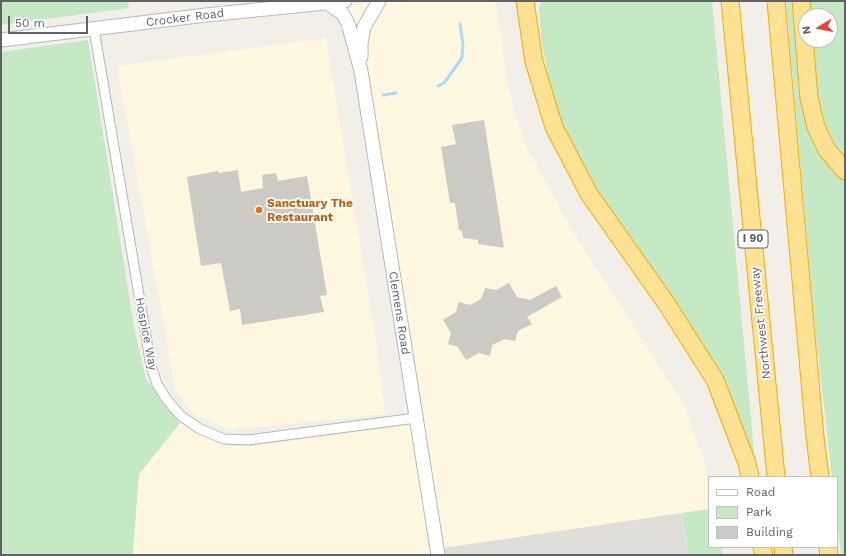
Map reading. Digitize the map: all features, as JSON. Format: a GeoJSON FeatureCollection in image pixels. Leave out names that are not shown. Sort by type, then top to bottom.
{"type":"FeatureCollection","features":[{"type":"Feature","properties":{"kind":"highway"},"geometry":{"type":"LineString","coordinates":[[525,1],[534,62],[554,127],[589,194],[666,303],[715,380],[748,463],[750,476]]}},
{"type":"Feature","properties":{"kind":"highway","name":"Northwest Freeway"},"geometry":{"type":"LineString","coordinates":[[730,1],[776,476]]}},
{"type":"Feature","properties":{"kind":"highway"},"geometry":{"type":"LineString","coordinates":[[776,1],[815,437],[820,476]]}},
{"type":"Feature","properties":{"kind":"highway"},"geometry":{"type":"LineString","coordinates":[[801,1],[809,98],[816,127],[828,150],[845,171]]}},
{"type":"Feature","properties":{"kind":"street","name":"Crocker Road"},"geometry":{"type":"LineString","coordinates":[[1,40],[206,15],[345,1]]}},
{"type":"Feature","properties":{"kind":"street","name":"Clemens Road"},"geometry":{"type":"LineString","coordinates":[[361,71],[362,32],[379,1]]}},
{"type":"Feature","properties":{"kind":"street","name":"Clemens Road"},"geometry":{"type":"LineString","coordinates":[[328,2],[342,13],[348,23],[361,71],[438,555]]}},
{"type":"Feature","properties":{"kind":"street","name":"Hospice Way"},"geometry":{"type":"LineString","coordinates":[[94,29],[151,366],[157,384],[167,400],[181,416],[200,429],[224,438],[248,440],[416,418]]}},
{"type":"Feature","properties":{"kind":"shaded area"},"geometry":{"type":"Polygon","coordinates":[[[396,1],[496,1],[509,92],[526,146],[573,232],[685,406],[705,464],[708,481],[708,509],[431,550],[431,555],[133,555],[139,474],[180,423],[203,436],[228,446],[256,446],[411,425],[345,6],[396,1]]]}},
{"type":"Feature","properties":{"kind":"shaded area"},"geometry":{"type":"Polygon","coordinates":[[[326,38],[378,356],[385,414],[230,430],[195,415],[174,389],[170,358],[117,66],[326,38]]]}},
{"type":"Feature","properties":{"kind":"shaded area"},"geometry":{"type":"Polygon","coordinates":[[[682,513],[689,555],[431,555],[430,550],[682,513]]]}},
{"type":"Feature","properties":{"kind":"green space"},"geometry":{"type":"Polygon","coordinates":[[[1,1],[128,1],[129,8],[1,25],[1,1]]]}},
{"type":"Feature","properties":{"kind":"green space"},"geometry":{"type":"Polygon","coordinates":[[[542,1],[712,1],[755,462],[746,438],[579,169],[552,101],[541,38],[539,7],[542,1]]]}},
{"type":"Feature","properties":{"kind":"green space"},"geometry":{"type":"Polygon","coordinates":[[[786,1],[791,1],[802,109],[821,157],[845,181],[845,555],[841,555],[838,528],[838,476],[832,476],[814,318],[786,1]]]}},
{"type":"Feature","properties":{"kind":"green space"},"geometry":{"type":"Polygon","coordinates":[[[806,1],[845,1],[845,163],[823,129],[816,104],[811,48],[838,48],[838,8],[806,8],[806,1]]]}},
{"type":"Feature","properties":{"kind":"green space"},"geometry":{"type":"Polygon","coordinates":[[[88,40],[134,327],[146,379],[180,423],[139,474],[133,555],[1,555],[1,52],[88,40]]]}},
{"type":"Feature","properties":{"kind":"green space"},"geometry":{"type":"Polygon","coordinates":[[[708,509],[708,548],[721,548],[723,555],[689,555],[682,513],[708,509]]]}},
{"type":"Feature","properties":{"kind":"building"},"geometry":{"type":"Polygon","coordinates":[[[484,120],[504,248],[478,244],[478,240],[463,238],[462,231],[459,230],[455,203],[450,203],[441,147],[456,144],[452,125],[484,120]]]}},
{"type":"Feature","properties":{"kind":"building"},"geometry":{"type":"Polygon","coordinates":[[[238,170],[241,192],[263,188],[262,175],[276,173],[278,181],[307,176],[327,295],[320,296],[324,312],[242,325],[240,309],[230,311],[221,263],[201,266],[187,177],[218,171],[219,173],[238,170]]]}},
{"type":"Feature","properties":{"kind":"building"},"geometry":{"type":"Polygon","coordinates":[[[509,283],[517,297],[530,300],[556,286],[562,297],[527,317],[532,324],[518,331],[515,341],[505,339],[492,345],[490,356],[479,353],[466,360],[458,347],[448,344],[451,333],[443,320],[456,312],[459,302],[470,305],[481,299],[485,288],[496,290],[509,283]]]}},
{"type":"Feature","properties":{"kind":"waterway"},"geometry":{"type":"LineString","coordinates":[[438,86],[444,83],[462,58],[463,45],[460,24]]}},
{"type":"Feature","properties":{"kind":"waterway"},"geometry":{"type":"LineString","coordinates":[[383,95],[396,93]]}},
{"type":"Feature","properties":{"kind":"place","name":"Sanctuary The Restaurant"},"geometry":{"type":"Point","coordinates":[259,210]}}]}
